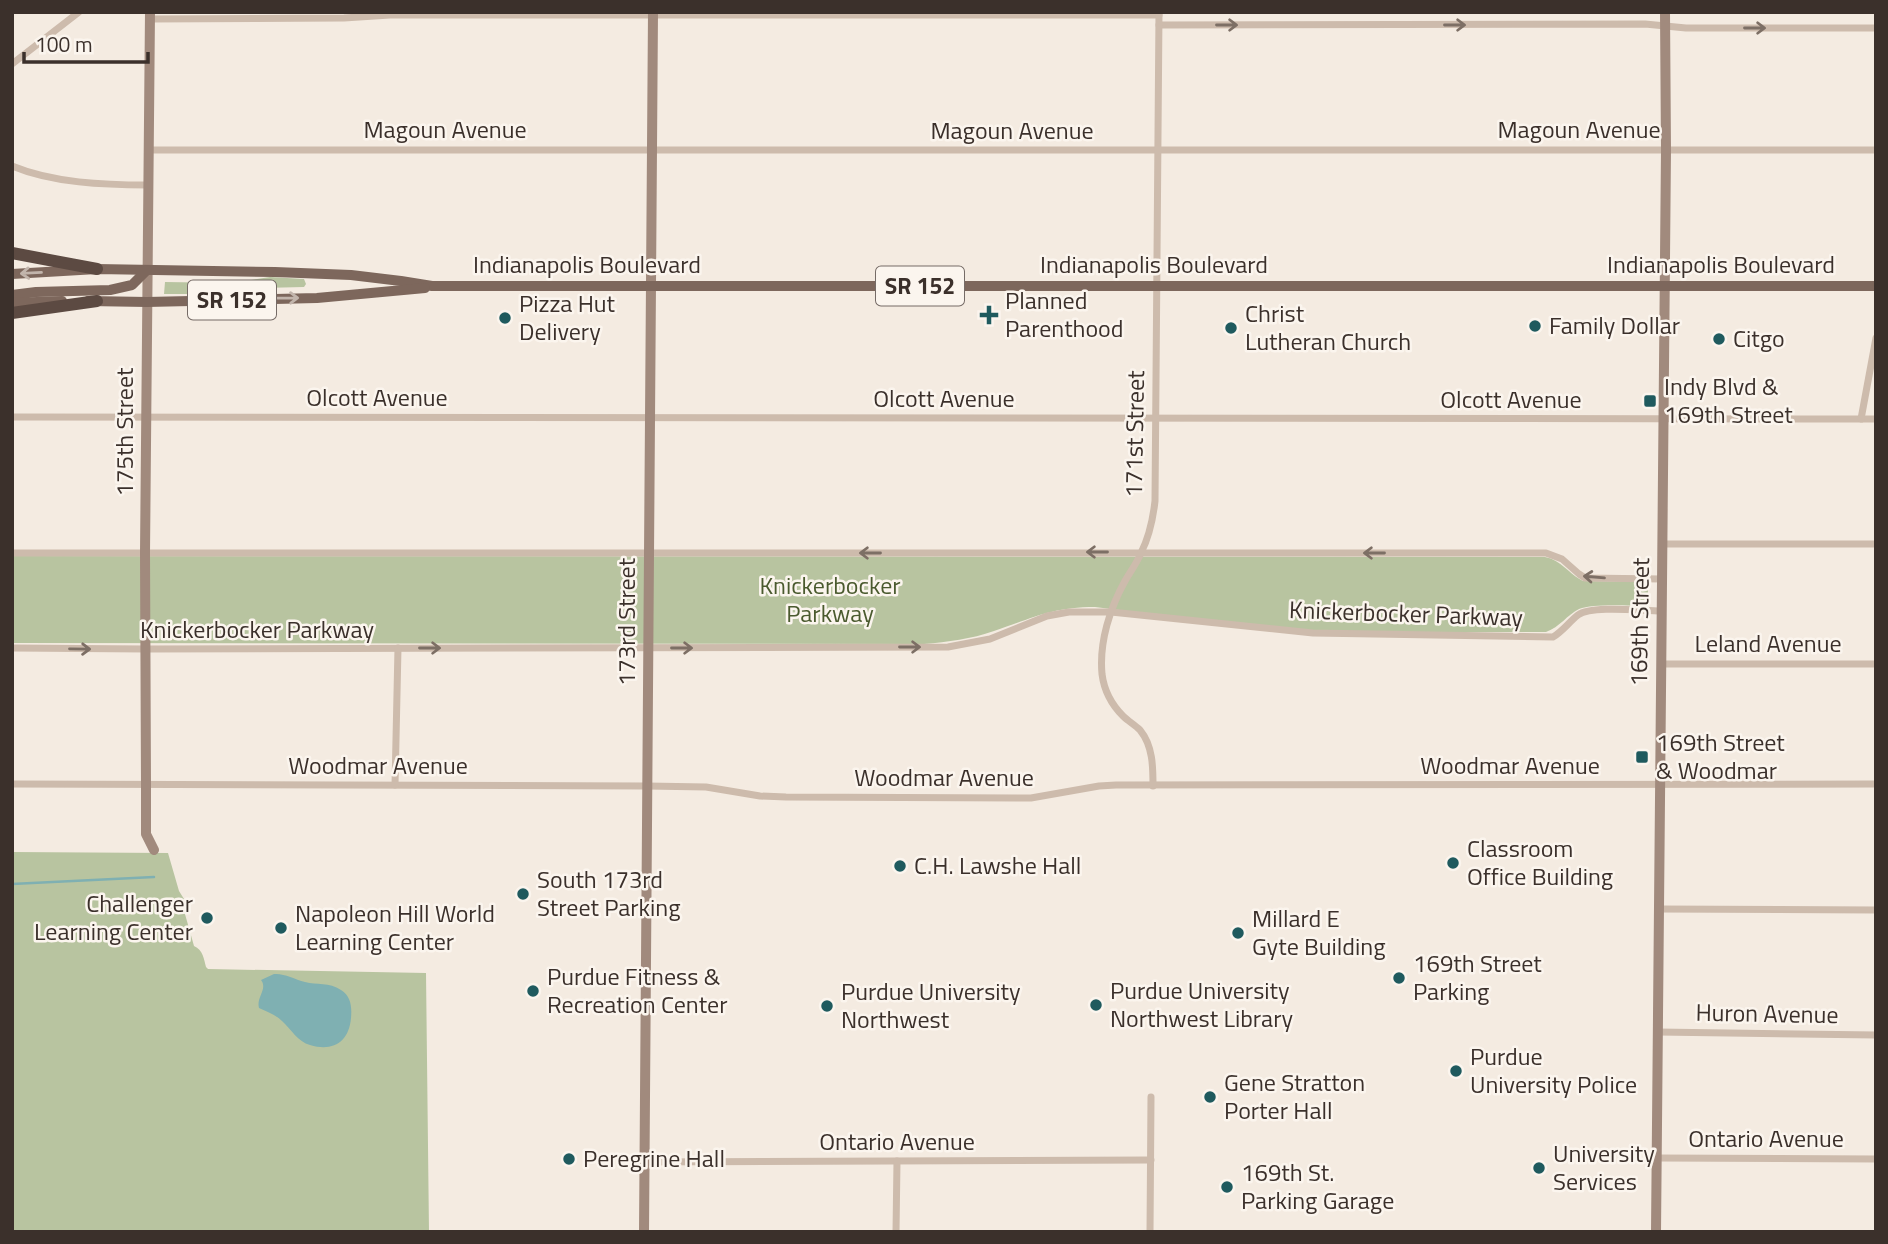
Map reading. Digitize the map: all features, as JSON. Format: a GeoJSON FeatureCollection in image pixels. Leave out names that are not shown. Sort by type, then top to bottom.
{"type":"FeatureCollection","features":[{"type":"Feature","properties":{"kind":"highway"},"geometry":{"type":"LineString","coordinates":[[12,253],[96,269]]}},
{"type":"Feature","properties":{"kind":"highway"},"geometry":{"type":"LineString","coordinates":[[12,313],[97,301]]}},
{"type":"Feature","properties":{"kind":"main road","name":"Indianapolis Boulevard"},"geometry":{"type":"LineString","coordinates":[[12,274],[96,269],[317,274],[362,276],[432,286]]}},
{"type":"Feature","properties":{"kind":"main road"},"geometry":{"type":"LineString","coordinates":[[12,295],[110,290],[132,285],[148,270]]}},
{"type":"Feature","properties":{"kind":"main road"},"geometry":{"type":"LineString","coordinates":[[317,274],[317,298]]}},
{"type":"Feature","properties":{"kind":"main road"},"geometry":{"type":"LineString","coordinates":[[362,276],[363,294]]}},
{"type":"Feature","properties":{"kind":"main road","name":"Indianapolis Boulevard"},"geometry":{"type":"LineString","coordinates":[[12,303],[317,298],[432,286],[1876,286]]}},
{"type":"Feature","properties":{"kind":"street"},"geometry":{"type":"LineString","coordinates":[[12,64],[79,12]]}},
{"type":"Feature","properties":{"kind":"street"},"geometry":{"type":"LineString","coordinates":[[276,18],[284,12]]}},
{"type":"Feature","properties":{"kind":"street","name":"169th Street"},"geometry":{"type":"LineString","coordinates":[[1656,1232],[1665,12]]}},
{"type":"Feature","properties":{"kind":"street"},"geometry":{"type":"LineString","coordinates":[[150,16],[276,18],[653,13],[1159,13]]}},
{"type":"Feature","properties":{"kind":"street","name":"173rd Street"},"geometry":{"type":"LineString","coordinates":[[644,1232],[653,13]]}},
{"type":"Feature","properties":{"kind":"street","name":"171st Street"},"geometry":{"type":"LineString","coordinates":[[1153,786],[1153,763],[1149,747],[1140,730],[1110,702],[1102,675],[1103,645],[1111,612],[1142,552],[1152,522],[1155,501],[1159,13]]}},
{"type":"Feature","properties":{"kind":"street","name":"175th Street"},"geometry":{"type":"LineString","coordinates":[[150,16],[145,553],[146,834],[154,850]]}},
{"type":"Feature","properties":{"kind":"street"},"geometry":{"type":"LineString","coordinates":[[1159,25],[1645,24],[1686,28],[1876,28]]}},
{"type":"Feature","properties":{"kind":"street","name":"Magoun Avenue"},"geometry":{"type":"LineString","coordinates":[[149,150],[1876,150]]}},
{"type":"Feature","properties":{"kind":"street"},"geometry":{"type":"LineString","coordinates":[[12,166],[31,173],[107,185],[148,184]]}},
{"type":"Feature","properties":{"kind":"street"},"geometry":{"type":"LineString","coordinates":[[1861,419],[1876,338]]}},
{"type":"Feature","properties":{"kind":"street","name":"Olcott Avenue"},"geometry":{"type":"LineString","coordinates":[[12,417],[1876,419]]}},
{"type":"Feature","properties":{"kind":"street"},"geometry":{"type":"LineString","coordinates":[[1662,544],[1876,544]]}},
{"type":"Feature","properties":{"kind":"street"},"geometry":{"type":"LineString","coordinates":[[12,553],[1546,553],[1562,559],[1585,578],[1661,579]]}},
{"type":"Feature","properties":{"kind":"street","name":"Knickerbocker Parkway"},"geometry":{"type":"LineString","coordinates":[[12,648],[948,647],[990,639],[1046,616],[1069,611],[1111,612],[1313,633],[1553,637],[1579,614],[1593,610],[1661,611]]}},
{"type":"Feature","properties":{"kind":"street"},"geometry":{"type":"LineString","coordinates":[[394,785],[398,648]]}},
{"type":"Feature","properties":{"kind":"street","name":"Leland Avenue"},"geometry":{"type":"LineString","coordinates":[[1661,664],[1876,664]]}},
{"type":"Feature","properties":{"kind":"street","name":"Woodmar Avenue"},"geometry":{"type":"LineString","coordinates":[[12,784],[648,786],[706,787],[760,796],[786,797],[1031,798],[1100,786],[1876,784]]}},
{"type":"Feature","properties":{"kind":"street"},"geometry":{"type":"LineString","coordinates":[[1658,909],[1876,909]]}},
{"type":"Feature","properties":{"kind":"street","name":"Huron Avenue"},"geometry":{"type":"LineString","coordinates":[[1658,1032],[1876,1035]]}},
{"type":"Feature","properties":{"kind":"street"},"geometry":{"type":"LineString","coordinates":[[1150,1232],[1151,1097]]}},
{"type":"Feature","properties":{"kind":"street","name":"Ontario Avenue"},"geometry":{"type":"LineString","coordinates":[[1657,1158],[1876,1159]]}},
{"type":"Feature","properties":{"kind":"street","name":"Ontario Avenue"},"geometry":{"type":"LineString","coordinates":[[645,1162],[1151,1160]]}},
{"type":"Feature","properties":{"kind":"street"},"geometry":{"type":"LineString","coordinates":[[896,1232],[897,1161]]}},
{"type":"Feature","properties":{"kind":"green space"},"geometry":{"type":"Polygon","coordinates":[[[270,277],[304,279],[306,284],[304,287],[262,288],[231,294],[164,294],[165,282],[232,283],[270,277]]]}},
{"type":"Feature","properties":{"kind":"green space","name":"Knickerbocker Parkway"},"geometry":{"type":"Polygon","coordinates":[[[12,556],[1545,557],[1556,561],[1583,581],[1648,582],[1648,606],[1586,607],[1546,632],[1294,632],[1080,607],[1054,611],[977,636],[924,644],[12,643],[12,556]]]}},
{"type":"Feature","properties":{"kind":"green space"},"geometry":{"type":"Polygon","coordinates":[[[12,852],[168,853],[184,899],[183,907],[194,946],[201,952],[208,969],[426,973],[429,1232],[12,1232],[12,852]]]}},
{"type":"Feature","properties":{"kind":"water"},"geometry":{"type":"Polygon","coordinates":[[[274,974],[336,987],[344,992],[350,1002],[351,1014],[350,1026],[343,1039],[326,1047],[306,1043],[274,1015],[259,1008],[263,987],[261,980],[274,974]]]}},
{"type":"Feature","properties":{"kind":"waterway"},"geometry":{"type":"LineString","coordinates":[[12,884],[154,877]]}},
{"type":"Feature","properties":{"kind":"place","name":"Planned Parenthood"},"geometry":{"type":"Point","coordinates":[989,315]}},
{"type":"Feature","properties":{"kind":"place","name":"Pizza Hut Delivery"},"geometry":{"type":"Point","coordinates":[505,318]}},
{"type":"Feature","properties":{"kind":"place","name":"Family Dollar"},"geometry":{"type":"Point","coordinates":[1535,326]}},
{"type":"Feature","properties":{"kind":"place","name":"Christ Lutheran Church"},"geometry":{"type":"Point","coordinates":[1231,328]}},
{"type":"Feature","properties":{"kind":"place","name":"Citgo"},"geometry":{"type":"Point","coordinates":[1719,339]}},
{"type":"Feature","properties":{"kind":"place","name":"Indy Blvd & 169th Street"},"geometry":{"type":"Point","coordinates":[1650,401]}},
{"type":"Feature","properties":{"kind":"place","name":"169th Street & Woodmar"},"geometry":{"type":"Point","coordinates":[1642,757]}},
{"type":"Feature","properties":{"kind":"place","name":"Classroom Office Building"},"geometry":{"type":"Point","coordinates":[1453,863]}},
{"type":"Feature","properties":{"kind":"place","name":"C.H. Lawshe Hall"},"geometry":{"type":"Point","coordinates":[900,866]}},
{"type":"Feature","properties":{"kind":"place","name":"South 173rd Street Parking"},"geometry":{"type":"Point","coordinates":[523,894]}},
{"type":"Feature","properties":{"kind":"place","name":"Challenger Learning Center"},"geometry":{"type":"Point","coordinates":[207,918]}},
{"type":"Feature","properties":{"kind":"place","name":"Napoleon Hill World Learning Center"},"geometry":{"type":"Point","coordinates":[281,928]}},
{"type":"Feature","properties":{"kind":"place","name":"Millard E Gyte Building"},"geometry":{"type":"Point","coordinates":[1238,933]}},
{"type":"Feature","properties":{"kind":"place","name":"169th Street Parking"},"geometry":{"type":"Point","coordinates":[1399,978]}},
{"type":"Feature","properties":{"kind":"place","name":"Purdue Fitness & Recreation Center"},"geometry":{"type":"Point","coordinates":[533,991]}},
{"type":"Feature","properties":{"kind":"place","name":"Purdue University Northwest Library"},"geometry":{"type":"Point","coordinates":[1096,1005]}},
{"type":"Feature","properties":{"kind":"place","name":"Purdue University Northwest"},"geometry":{"type":"Point","coordinates":[827,1006]}},
{"type":"Feature","properties":{"kind":"place","name":"Purdue University Police"},"geometry":{"type":"Point","coordinates":[1456,1071]}},
{"type":"Feature","properties":{"kind":"place","name":"Gene Stratton Porter Hall"},"geometry":{"type":"Point","coordinates":[1210,1097]}},
{"type":"Feature","properties":{"kind":"place","name":"Peregrine Hall"},"geometry":{"type":"Point","coordinates":[569,1159]}},
{"type":"Feature","properties":{"kind":"place","name":"University Services"},"geometry":{"type":"Point","coordinates":[1539,1168]}},
{"type":"Feature","properties":{"kind":"place","name":"169th St. Parking Garage"},"geometry":{"type":"Point","coordinates":[1227,1187]}}]}
